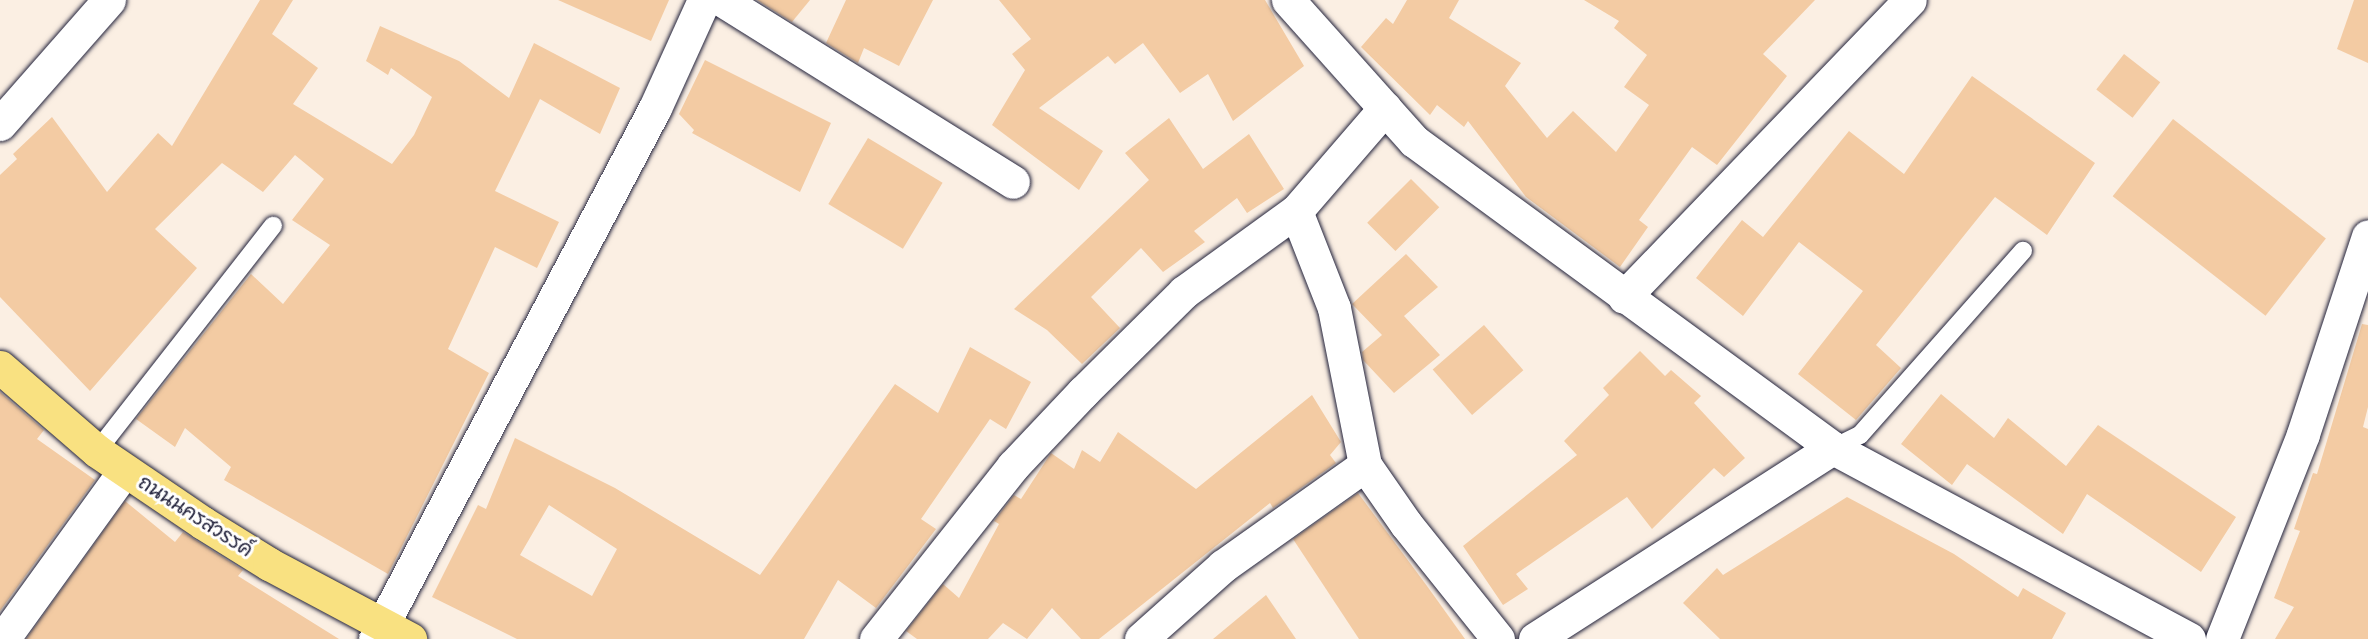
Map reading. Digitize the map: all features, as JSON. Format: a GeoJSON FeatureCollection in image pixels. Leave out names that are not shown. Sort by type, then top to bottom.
{"type":"FeatureCollection","features":[{"type":"Feature","properties":{"kind":"main road","name":"ถนนนครสวรรค์"},"geometry":{"type":"LineString","coordinates":[[0,367],[97,451],[124,471],[269,564],[389,634]]}},
{"type":"Feature","properties":{"kind":"street"},"geometry":{"type":"LineString","coordinates":[[0,124],[110,0]]}},
{"type":"Feature","properties":{"kind":"street"},"geometry":{"type":"LineString","coordinates":[[389,634],[655,108],[705,0]]}},
{"type":"Feature","properties":{"kind":"street"},"geometry":{"type":"LineString","coordinates":[[722,0],[1013,182]]}},
{"type":"Feature","properties":{"kind":"street"},"geometry":{"type":"LineString","coordinates":[[1288,0],[1414,141],[1833,448],[2189,639]]}},
{"type":"Feature","properties":{"kind":"street"},"geometry":{"type":"LineString","coordinates":[[1624,297],[1910,0]]}},
{"type":"Feature","properties":{"kind":"street"},"geometry":{"type":"LineString","coordinates":[[876,639],[1012,466],[1184,292],[1296,211],[1385,108]]}},
{"type":"Feature","properties":{"kind":"street"},"geometry":{"type":"LineString","coordinates":[[1296,211],[1334,308],[1365,465],[1406,524],[1498,639]]}},
{"type":"Feature","properties":{"kind":"street"},"geometry":{"type":"LineString","coordinates":[[2222,639],[2302,434],[2368,236]]}},
{"type":"Feature","properties":{"kind":"street"},"geometry":{"type":"LineString","coordinates":[[1535,639],[1833,448]]}},
{"type":"Feature","properties":{"kind":"street"},"geometry":{"type":"LineString","coordinates":[[1141,639],[1223,567],[1365,465]]}},
{"type":"Feature","properties":{"kind":"street"},"geometry":{"type":"LineString","coordinates":[[3,639],[124,471]]}},
{"type":"Feature","properties":{"kind":"lane"},"geometry":{"type":"LineString","coordinates":[[97,451],[273,226]]}},
{"type":"Feature","properties":{"kind":"lane"},"geometry":{"type":"LineString","coordinates":[[1833,448],[1860,435],[2023,250]]}},
{"type":"Feature","properties":{"kind":"building"},"geometry":{"type":"Polygon","coordinates":[[[260,0],[293,0],[272,34],[318,68],[293,104],[392,164],[414,135],[432,97],[391,68],[388,75],[366,61],[380,26],[459,61],[509,98],[534,43],[620,88],[600,134],[540,99],[495,191],[559,222],[537,268],[495,247],[448,349],[489,373],[388,574],[224,480],[231,467],[185,428],[175,447],[136,419],[251,274],[283,304],[330,245],[292,220],[324,179],[295,155],[263,192],[222,163],[155,229],[197,268],[90,391],[0,297],[0,175],[17,159],[13,154],[52,117],[107,192],[158,133],[172,146],[260,0]]]}},
{"type":"Feature","properties":{"kind":"building"},"geometry":{"type":"Polygon","coordinates":[[[558,0],[669,0],[651,41],[558,0]]]}},
{"type":"Feature","properties":{"kind":"building"},"geometry":{"type":"Polygon","coordinates":[[[757,0],[810,0],[792,22],[757,0]]]}},
{"type":"Feature","properties":{"kind":"building"},"geometry":{"type":"Polygon","coordinates":[[[846,0],[933,0],[899,66],[864,48],[858,63],[826,43],[846,0]]]}},
{"type":"Feature","properties":{"kind":"building"},"geometry":{"type":"Polygon","coordinates":[[[999,0],[1265,0],[1304,66],[1233,121],[1208,74],[1180,93],[1143,43],[1115,64],[1108,56],[1039,108],[1103,151],[1079,190],[992,125],[1025,70],[1012,54],[1031,39],[999,0]]]}},
{"type":"Feature","properties":{"kind":"building"},"geometry":{"type":"Polygon","coordinates":[[[1407,0],[1459,0],[1449,18],[1521,63],[1505,86],[1547,138],[1573,111],[1616,152],[1649,105],[1624,87],[1647,55],[1614,28],[1619,21],[1584,0],[1815,0],[1763,54],[1787,76],[1717,165],[1692,147],[1639,220],[1648,227],[1620,267],[1526,197],[1468,121],[1464,127],[1437,105],[1430,115],[1361,47],[1386,18],[1393,24],[1407,0]]]}},
{"type":"Feature","properties":{"kind":"building"},"geometry":{"type":"Polygon","coordinates":[[[2354,0],[2368,0],[2368,63],[2337,49],[2354,0]]]}},
{"type":"Feature","properties":{"kind":"building"},"geometry":{"type":"Polygon","coordinates":[[[2124,54],[2160,82],[2133,118],[2096,89],[2124,54]]]}},
{"type":"Feature","properties":{"kind":"building"},"geometry":{"type":"Polygon","coordinates":[[[705,60],[831,123],[800,192],[692,133],[694,130],[679,114],[705,60]]]}},
{"type":"Feature","properties":{"kind":"building"},"geometry":{"type":"Polygon","coordinates":[[[1972,76],[2095,163],[2047,235],[1995,197],[1876,345],[1901,368],[1856,420],[1798,374],[1863,291],[1799,242],[1743,316],[1696,278],[1742,220],[1763,237],[1849,131],[1904,174],[1972,76]]]}},
{"type":"Feature","properties":{"kind":"building"},"geometry":{"type":"Polygon","coordinates":[[[1169,118],[1203,169],[1249,134],[1284,189],[1247,213],[1237,198],[1194,231],[1205,242],[1163,272],[1141,248],[1091,297],[1120,328],[1082,364],[1047,330],[1014,309],[1149,180],[1125,153],[1169,118]]]}},
{"type":"Feature","properties":{"kind":"building"},"geometry":{"type":"Polygon","coordinates":[[[2173,119],[2326,238],[2266,316],[2113,196],[2173,119]]]}},
{"type":"Feature","properties":{"kind":"building"},"geometry":{"type":"Polygon","coordinates":[[[868,138],[943,183],[903,249],[828,204],[868,138]]]}},
{"type":"Feature","properties":{"kind":"building"},"geometry":{"type":"Polygon","coordinates":[[[1411,179],[1439,207],[1395,251],[1367,223],[1411,179]]]}},
{"type":"Feature","properties":{"kind":"building"},"geometry":{"type":"Polygon","coordinates":[[[1406,254],[1438,287],[1404,316],[1440,355],[1394,393],[1363,360],[1362,352],[1382,335],[1352,304],[1406,254]]]}},
{"type":"Feature","properties":{"kind":"building"},"geometry":{"type":"Polygon","coordinates":[[[2362,324],[2368,325],[2368,407],[2363,427],[2368,429],[2368,639],[2275,639],[2294,607],[2274,598],[2300,531],[2294,529],[2313,473],[2317,474],[2362,324]]]}},
{"type":"Feature","properties":{"kind":"building"},"geometry":{"type":"Polygon","coordinates":[[[1484,325],[1523,370],[1472,415],[1433,370],[1484,325]]]}},
{"type":"Feature","properties":{"kind":"building"},"geometry":{"type":"Polygon","coordinates":[[[970,347],[1031,382],[1006,429],[990,419],[921,519],[936,529],[876,608],[838,580],[804,639],[517,639],[432,597],[478,505],[486,509],[515,438],[615,488],[760,575],[895,384],[938,413],[970,347]],[[549,505],[520,555],[592,596],[617,549],[549,505]]]}},
{"type":"Feature","properties":{"kind":"building"},"geometry":{"type":"Polygon","coordinates":[[[1640,351],[1665,376],[1671,370],[1701,396],[1694,403],[1745,458],[1724,477],[1714,468],[1652,529],[1627,497],[1516,574],[1528,589],[1503,605],[1463,546],[1577,455],[1564,441],[1609,395],[1603,388],[1640,351]]]}},
{"type":"Feature","properties":{"kind":"building"},"geometry":{"type":"Polygon","coordinates":[[[0,392],[44,430],[37,439],[95,480],[0,611],[0,392]]]}},
{"type":"Feature","properties":{"kind":"building"},"geometry":{"type":"Polygon","coordinates":[[[1941,394],[1994,438],[2008,418],[2066,466],[2098,425],[2236,517],[2201,572],[2087,494],[2063,534],[1967,464],[1952,485],[1901,444],[1941,394]]]}},
{"type":"Feature","properties":{"kind":"building"},"geometry":{"type":"Polygon","coordinates":[[[1312,395],[1341,442],[1330,455],[1336,463],[1273,508],[1270,503],[1099,639],[1081,639],[1052,608],[1027,639],[1003,623],[988,639],[917,639],[906,631],[943,584],[959,598],[999,524],[994,521],[1014,495],[1021,499],[1051,453],[1074,469],[1082,450],[1100,462],[1118,432],[1196,489],[1312,395]]]}},
{"type":"Feature","properties":{"kind":"building"},"geometry":{"type":"Polygon","coordinates":[[[1358,493],[1465,639],[1359,639],[1293,539],[1358,493]]]}},
{"type":"Feature","properties":{"kind":"building"},"geometry":{"type":"Polygon","coordinates":[[[1847,497],[1954,554],[2018,597],[2023,588],[2066,613],[2052,639],[1720,639],[1683,603],[1717,568],[1723,575],[1847,497]]]}},
{"type":"Feature","properties":{"kind":"building"},"geometry":{"type":"Polygon","coordinates":[[[125,501],[175,542],[183,532],[243,570],[238,576],[339,639],[26,639],[125,501]]]}},
{"type":"Feature","properties":{"kind":"building"},"geometry":{"type":"Polygon","coordinates":[[[1266,595],[1296,639],[1213,639],[1266,595]]]}}]}
